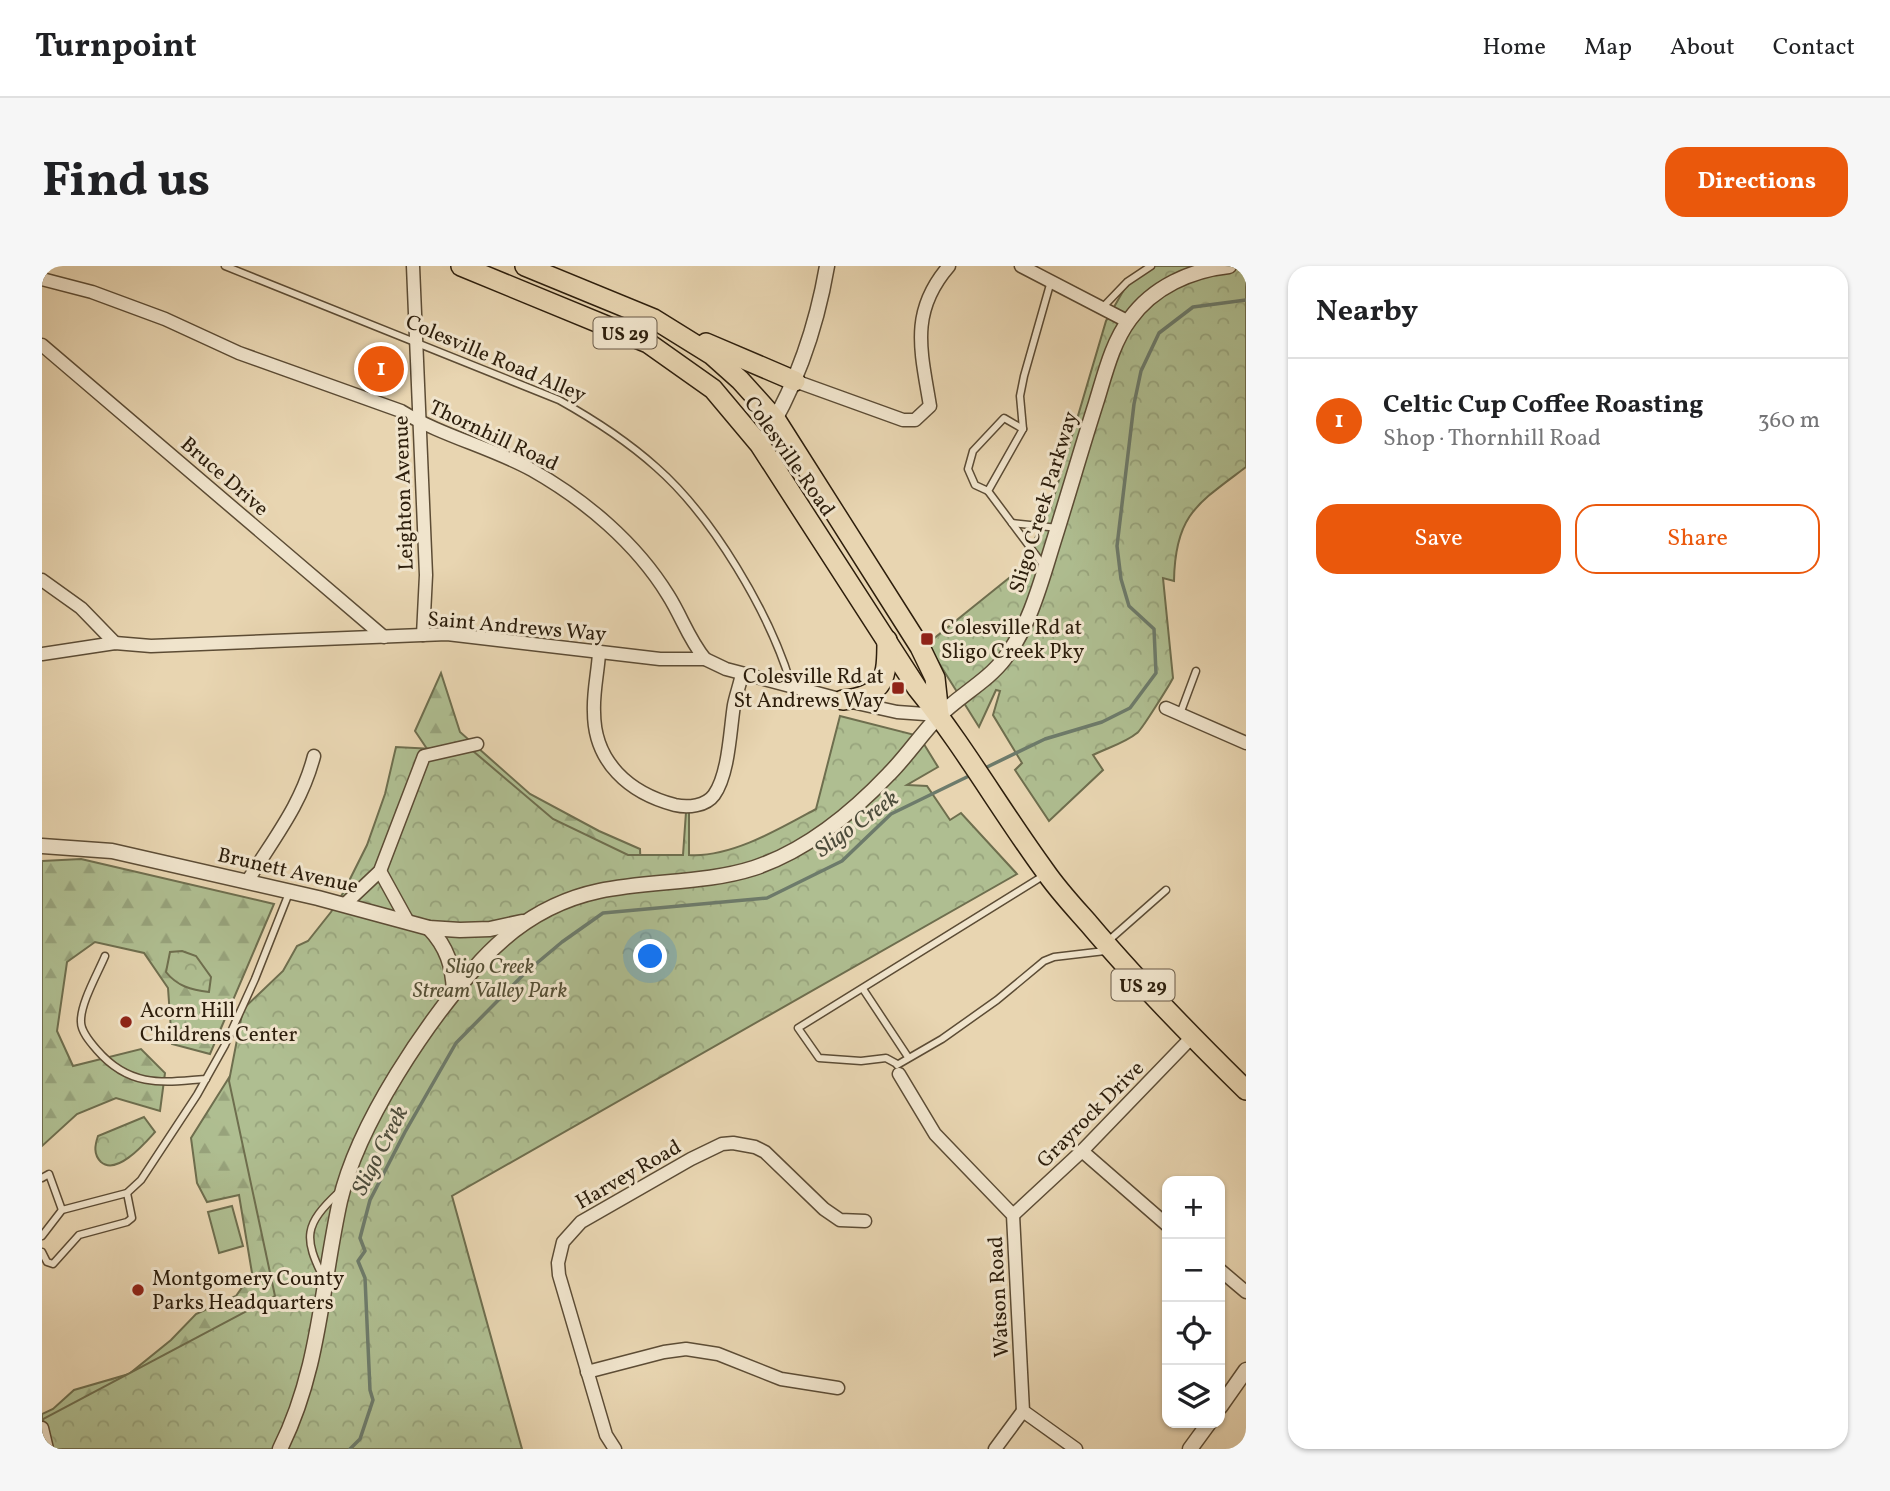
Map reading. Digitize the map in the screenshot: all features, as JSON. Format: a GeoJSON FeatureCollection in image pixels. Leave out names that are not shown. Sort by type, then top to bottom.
{"type":"FeatureCollection","features":[{"type":"Feature","properties":{"kind":"highway","name":"Colesville Road"},"geometry":{"type":"LineString","coordinates":[[461,266],[648,343],[713,389],[760,445],[917,688],[940,715],[985,787],[1046,874],[1192,1037],[1246,1090]]}},
{"type":"Feature","properties":{"kind":"highway","name":"Colesville Road"},"geometry":{"type":"LineString","coordinates":[[525,266],[654,319],[712,355],[740,380],[776,420],[920,647],[935,678],[940,715]]}},
{"type":"Feature","properties":{"kind":"highway"},"geometry":{"type":"LineString","coordinates":[[685,337],[709,344],[795,382]]}},
{"type":"Feature","properties":{"kind":"highway"},"geometry":{"type":"LineString","coordinates":[[844,700],[862,698],[880,686],[887,670],[887,639]]}},
{"type":"Feature","properties":{"kind":"street","name":"Leighton Avenue"},"geometry":{"type":"LineString","coordinates":[[413,266],[426,575],[423,635]]}},
{"type":"Feature","properties":{"kind":"street"},"geometry":{"type":"LineString","coordinates":[[760,445],[795,382],[822,297],[827,266]]}},
{"type":"Feature","properties":{"kind":"street"},"geometry":{"type":"LineString","coordinates":[[795,382],[903,420],[915,420],[930,406],[920,329],[925,306],[933,284],[949,266]]}},
{"type":"Feature","properties":{"kind":"street"},"geometry":{"type":"LineString","coordinates":[[1021,266],[1128,321]]}},
{"type":"Feature","properties":{"kind":"street","name":"Sligo Creek Parkway"},"geometry":{"type":"LineString","coordinates":[[280,1449],[307,1384],[344,1188],[356,1151],[396,1077],[430,1023],[454,992],[495,947],[524,922],[545,909],[599,891],[722,876],[756,867],[794,850],[838,821],[877,785],[940,715],[1001,663],[1018,640],[1058,528],[1109,360],[1128,321],[1151,296],[1169,284],[1189,275],[1229,266]]}},
{"type":"Feature","properties":{"kind":"street","name":"Thornhill Road"},"geometry":{"type":"LineString","coordinates":[[42,279],[92,292],[239,352],[401,411],[419,422],[530,469],[561,487],[619,535],[668,596],[690,640],[705,659]]}},
{"type":"Feature","properties":{"kind":"street","name":"Bruce Drive"},"geometry":{"type":"LineString","coordinates":[[42,345],[384,637]]}},
{"type":"Feature","properties":{"kind":"street"},"geometry":{"type":"LineString","coordinates":[[42,580],[82,608],[115,643]]}},
{"type":"Feature","properties":{"kind":"street","name":"Saint Andrews Way"},"geometry":{"type":"LineString","coordinates":[[42,654],[115,643],[151,646],[447,634],[660,659],[705,659],[742,674],[844,700],[897,712],[940,715]]}},
{"type":"Feature","properties":{"kind":"street"},"geometry":{"type":"LineString","coordinates":[[599,653],[594,712],[596,732],[603,755],[618,776],[636,790],[682,807],[701,804],[714,796],[722,779],[742,674]]}},
{"type":"Feature","properties":{"kind":"street"},"geometry":{"type":"LineString","coordinates":[[1166,708],[1246,743]]}},
{"type":"Feature","properties":{"kind":"street"},"geometry":{"type":"LineString","coordinates":[[344,905],[380,872],[425,756],[477,744]]}},
{"type":"Feature","properties":{"kind":"street"},"geometry":{"type":"LineString","coordinates":[[247,882],[298,802],[314,756]]}},
{"type":"Feature","properties":{"kind":"street","name":"Brunett Avenue"},"geometry":{"type":"LineString","coordinates":[[42,846],[112,851],[407,920],[429,928],[490,929],[524,922]]}},
{"type":"Feature","properties":{"kind":"street"},"geometry":{"type":"LineString","coordinates":[[380,872],[407,920]]}},
{"type":"Feature","properties":{"kind":"street"},"geometry":{"type":"LineString","coordinates":[[429,928],[441,940],[449,957],[454,976],[454,992]]}},
{"type":"Feature","properties":{"kind":"street","name":"Grayrock Drive"},"geometry":{"type":"LineString","coordinates":[[1013,1215],[1082,1151],[1192,1037]]}},
{"type":"Feature","properties":{"kind":"street","name":"Watson Road"},"geometry":{"type":"LineString","coordinates":[[898,1069],[936,1134],[1013,1215],[1023,1411]]}},
{"type":"Feature","properties":{"kind":"street","name":"Harvey Road"},"geometry":{"type":"LineString","coordinates":[[615,1449],[606,1434],[559,1275],[558,1263],[563,1242],[581,1222],[691,1159],[722,1144],[733,1143],[755,1147],[765,1152],[839,1220],[865,1221]]}},
{"type":"Feature","properties":{"kind":"street"},"geometry":{"type":"LineString","coordinates":[[1082,1151],[1162,1220]]}},
{"type":"Feature","properties":{"kind":"street"},"geometry":{"type":"LineString","coordinates":[[1225,1274],[1246,1292]]}},
{"type":"Feature","properties":{"kind":"street"},"geometry":{"type":"LineString","coordinates":[[587,1373],[685,1349],[719,1354],[781,1378],[838,1388]]}},
{"type":"Feature","properties":{"kind":"street"},"geometry":{"type":"LineString","coordinates":[[1225,1400],[1246,1370]]}},
{"type":"Feature","properties":{"kind":"street"},"geometry":{"type":"LineString","coordinates":[[995,1449],[1023,1411],[1076,1449]]}},
{"type":"Feature","properties":{"kind":"street"},"geometry":{"type":"LineString","coordinates":[[42,1428],[47,1449]]}},
{"type":"Feature","properties":{"kind":"street"},"geometry":{"type":"LineString","coordinates":[[1190,1449],[1205,1428]]}},
{"type":"Feature","properties":{"kind":"lane","name":"Colesville Road Alley"},"geometry":{"type":"LineString","coordinates":[[225,266],[559,400],[592,419],[656,467],[703,518],[758,608],[792,687]]}},
{"type":"Feature","properties":{"kind":"lane"},"geometry":{"type":"LineString","coordinates":[[1102,308],[1127,282],[1151,266]]}},
{"type":"Feature","properties":{"kind":"lane"},"geometry":{"type":"LineString","coordinates":[[988,491],[1023,429],[1020,396],[1051,281]]}},
{"type":"Feature","properties":{"kind":"lane"},"geometry":{"type":"LineString","coordinates":[[1023,429],[1004,418],[973,451],[968,468],[975,485],[988,491],[1045,567]]}},
{"type":"Feature","properties":{"kind":"lane"},"geometry":{"type":"LineString","coordinates":[[1013,523],[1058,528]]}},
{"type":"Feature","properties":{"kind":"lane"},"geometry":{"type":"LineString","coordinates":[[1180,714],[1196,671]]}},
{"type":"Feature","properties":{"kind":"lane"},"geometry":{"type":"LineString","coordinates":[[1046,874],[798,1028],[820,1058],[861,1061],[886,1058],[898,1069],[908,1057],[942,1039],[997,1000],[1044,961],[1108,946],[1166,890]]}},
{"type":"Feature","properties":{"kind":"lane"},"geometry":{"type":"LineString","coordinates":[[42,1236],[62,1210],[127,1193],[141,1180],[225,1045],[290,892]]}},
{"type":"Feature","properties":{"kind":"lane"},"geometry":{"type":"LineString","coordinates":[[105,956],[82,1010],[80,1025],[90,1042],[120,1072],[138,1078],[156,1081],[206,1079]]}},
{"type":"Feature","properties":{"kind":"lane"},"geometry":{"type":"LineString","coordinates":[[863,989],[908,1057]]}},
{"type":"Feature","properties":{"kind":"lane"},"geometry":{"type":"LineString","coordinates":[[42,1178],[49,1174],[62,1210]]}},
{"type":"Feature","properties":{"kind":"lane"},"geometry":{"type":"LineString","coordinates":[[326,1284],[309,1244],[310,1231],[316,1217],[344,1188]]}},
{"type":"Feature","properties":{"kind":"lane"},"geometry":{"type":"LineString","coordinates":[[42,1252],[47,1262],[53,1264],[79,1235],[127,1222],[132,1217],[127,1193]]}},
{"type":"Feature","properties":{"kind":"green space"},"geometry":{"type":"Polygon","coordinates":[[[1145,266],[1246,266],[1246,467],[1214,491],[1192,513],[1179,541],[1174,581],[1163,578],[1173,678],[1137,733],[1093,755],[1103,770],[1049,821],[1015,770],[1022,763],[993,715],[1000,691],[996,690],[979,727],[927,644],[1019,570],[1051,507],[1106,321],[1126,286],[1145,266]]]}},
{"type":"Feature","properties":{"kind":"green space"},"geometry":{"type":"Polygon","coordinates":[[[441,673],[460,732],[530,794],[599,831],[640,849],[641,875],[456,792],[415,731],[441,673]]]}},
{"type":"Feature","properties":{"kind":"green space","name":"Sligo Creek Stream Valley Park"},"geometry":{"type":"Polygon","coordinates":[[[840,716],[919,736],[938,767],[907,785],[927,786],[950,820],[961,813],[1017,874],[452,1196],[522,1449],[48,1449],[43,1419],[275,1296],[229,1081],[243,1009],[283,971],[297,946],[308,941],[343,893],[367,845],[385,794],[396,747],[473,751],[553,819],[628,855],[683,855],[686,812],[689,812],[689,855],[705,855],[755,840],[816,809],[840,716]]]}},
{"type":"Feature","properties":{"kind":"green space"},"geometry":{"type":"Polygon","coordinates":[[[81,859],[274,904],[210,1054],[172,1044],[168,988],[144,953],[95,942],[67,962],[57,1031],[73,1066],[141,1049],[165,1073],[160,1111],[116,1098],[77,1114],[42,1146],[42,861],[81,859]]]}},
{"type":"Feature","properties":{"kind":"green space"},"geometry":{"type":"Polygon","coordinates":[[[182,951],[196,956],[211,977],[209,992],[185,986],[166,972],[170,952],[182,951]]]}},
{"type":"Feature","properties":{"kind":"green space"},"geometry":{"type":"Polygon","coordinates":[[[230,1076],[349,1132],[306,1310],[42,1449],[42,1414],[53,1409],[74,1390],[129,1374],[171,1340],[196,1314],[236,1296],[252,1273],[239,1195],[207,1202],[197,1183],[191,1138],[230,1076]]]}},
{"type":"Feature","properties":{"kind":"green space"},"geometry":{"type":"Polygon","coordinates":[[[144,1117],[155,1132],[145,1143],[115,1165],[108,1165],[98,1159],[98,1136],[144,1117]]]}},
{"type":"Feature","properties":{"kind":"green space"},"geometry":{"type":"Polygon","coordinates":[[[232,1206],[243,1246],[219,1253],[208,1212],[232,1206]]]}},
{"type":"Feature","properties":{"kind":"waterway","name":"Sligo Creek"},"geometry":{"type":"LineString","coordinates":[[983,769],[1045,739],[1102,722],[1130,708],[1156,673],[1154,629],[1129,606],[1121,579],[1117,546],[1134,404],[1141,371],[1159,333],[1193,307],[1246,300]]}},
{"type":"Feature","properties":{"kind":"waterway","name":"Sligo Creek"},"geometry":{"type":"LineString","coordinates":[[350,1449],[360,1439],[373,1400],[370,1390],[365,1278],[358,1261],[365,1251],[360,1238],[370,1200],[456,1043],[525,973],[603,913],[767,898],[842,861],[891,814],[973,774]]}},
{"type":"Feature","properties":{"kind":"place","name":"Celtic Cup Coffee Roasting"},"geometry":{"type":"Point","coordinates":[381,369]}},
{"type":"Feature","properties":{"kind":"place","name":"Colesville Rd at Sligo Creek Pky"},"geometry":{"type":"Point","coordinates":[927,639]}},
{"type":"Feature","properties":{"kind":"place","name":"Colesville Rd at St Andrews Way"},"geometry":{"type":"Point","coordinates":[898,688]}},
{"type":"Feature","properties":{"kind":"place","name":"Acorn Hill Childrens Center"},"geometry":{"type":"Point","coordinates":[126,1022]}},
{"type":"Feature","properties":{"kind":"place","name":"Montgomery County Parks Headquarters"},"geometry":{"type":"Point","coordinates":[138,1290]}}]}
